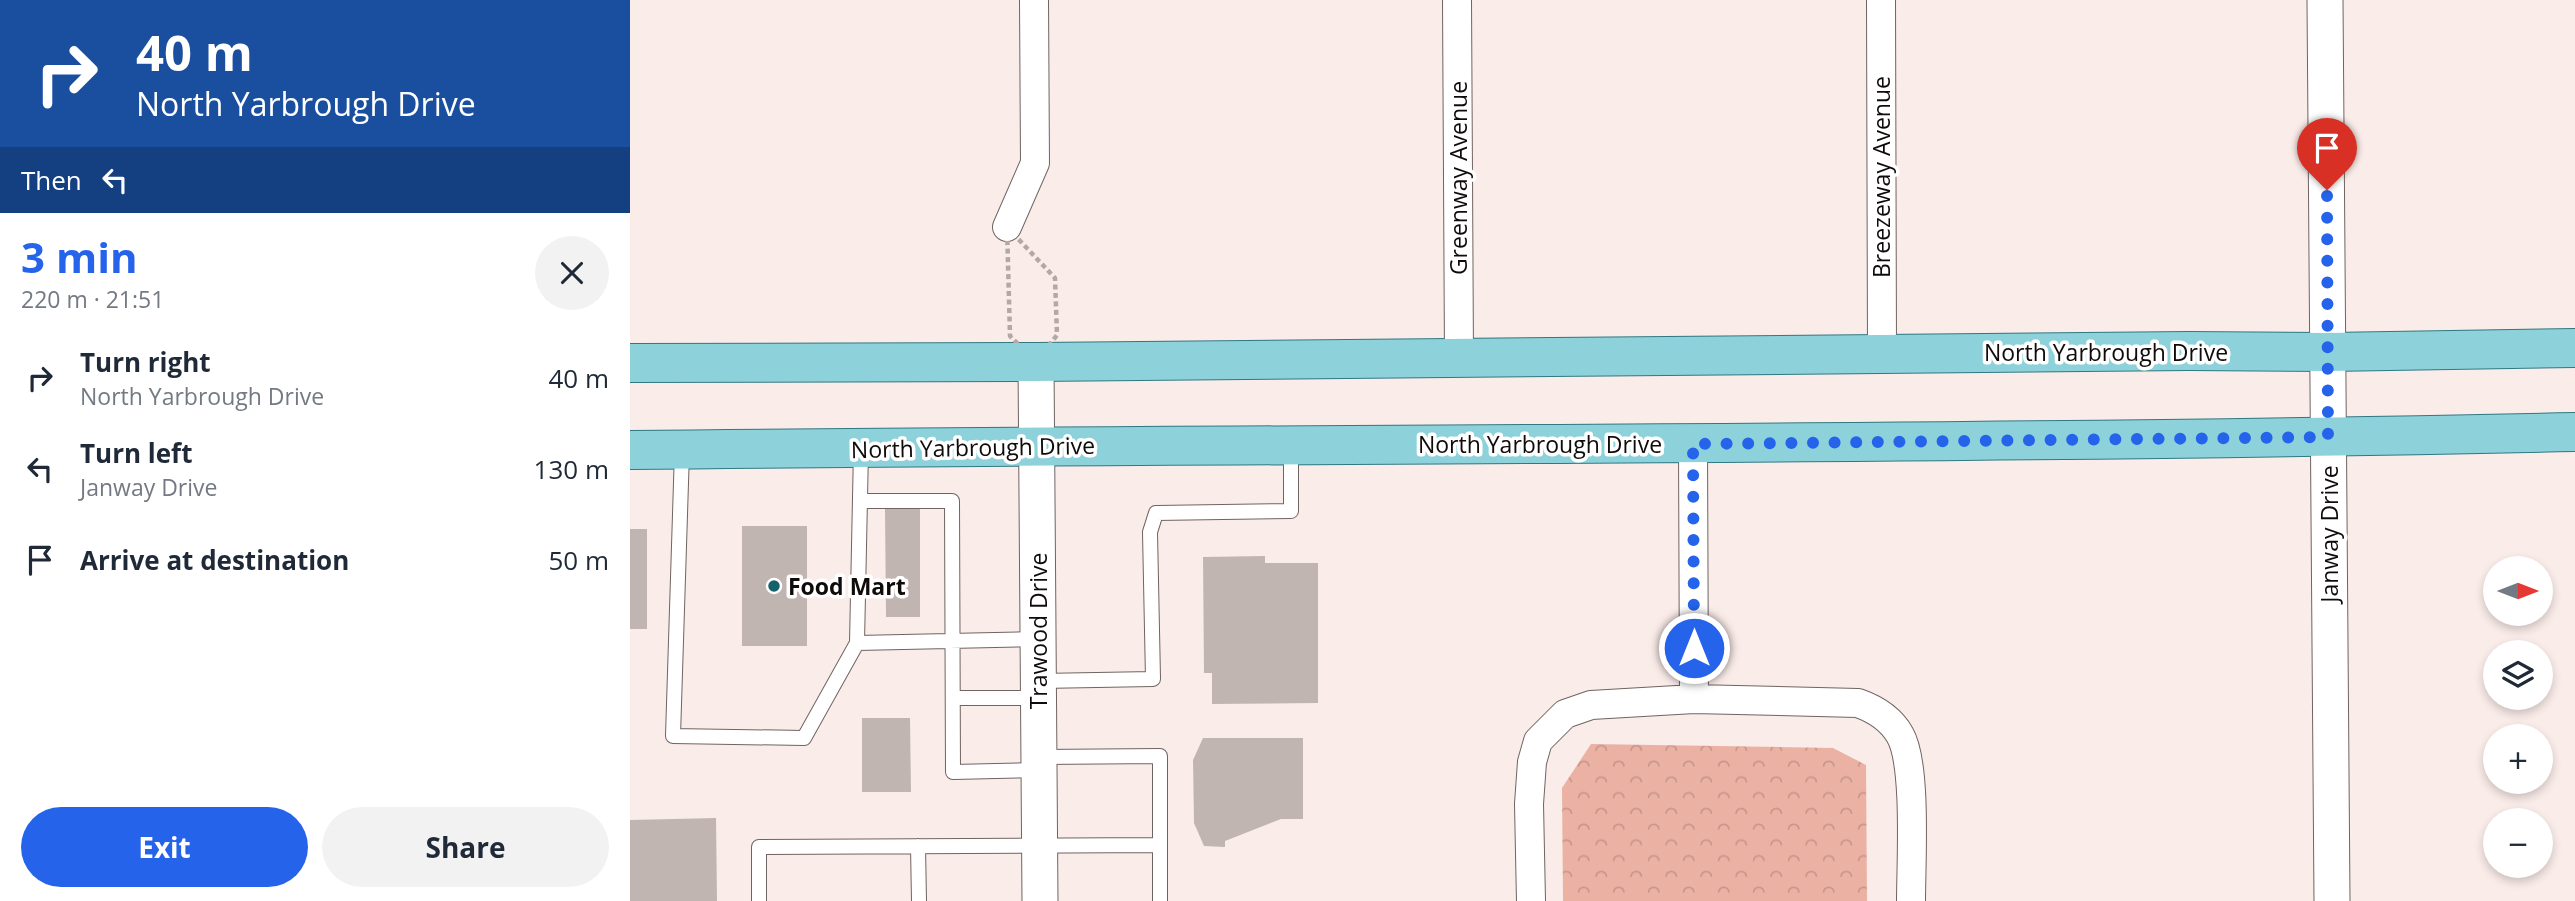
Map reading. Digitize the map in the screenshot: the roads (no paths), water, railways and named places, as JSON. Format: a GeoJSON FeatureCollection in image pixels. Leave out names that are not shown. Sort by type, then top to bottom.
{"type":"FeatureCollection","features":[{"type":"Feature","properties":{"kind":"main road","name":"North Yarbrough Drive"},"geometry":{"type":"LineString","coordinates":[[630,363],[1036,362],[1459,356],[2329,352],[2575,348]]}},
{"type":"Feature","properties":{"kind":"main road","name":"North Yarbrough Drive"},"geometry":{"type":"LineString","coordinates":[[630,450],[1037,445],[1693,444],[2575,432]]}},
{"type":"Feature","properties":{"kind":"street"},"geometry":{"type":"LineString","coordinates":[[1007,227],[1035,163],[1034,0]]}},
{"type":"Feature","properties":{"kind":"street","name":"Greenway Avenue"},"geometry":{"type":"LineString","coordinates":[[1457,0],[1459,356]]}},
{"type":"Feature","properties":{"kind":"street","name":"Breezeway Avenue"},"geometry":{"type":"LineString","coordinates":[[1881,0],[1882,353]]}},
{"type":"Feature","properties":{"kind":"street","name":"Janway Drive"},"geometry":{"type":"LineString","coordinates":[[2325,0],[2332,901]]}},
{"type":"Feature","properties":{"kind":"street","name":"Trawood Drive"},"geometry":{"type":"LineString","coordinates":[[1036,362],[1040,901]]}},
{"type":"Feature","properties":{"kind":"street"},"geometry":{"type":"LineString","coordinates":[[1693,444],[1694,699]]}},
{"type":"Feature","properties":{"kind":"street"},"geometry":{"type":"LineString","coordinates":[[1531,901],[1530,804],[1532,762],[1538,741],[1564,714],[1591,705],[1694,699],[1858,703],[1882,715],[1900,735],[1905,751],[1910,792],[1911,901]]}},
{"type":"Feature","properties":{"kind":"lane"},"geometry":{"type":"LineString","coordinates":[[953,698],[1153,678],[1150,532],[1156,513],[1291,510],[1290,445]]}},
{"type":"Feature","properties":{"kind":"lane"},"geometry":{"type":"LineString","coordinates":[[682,450],[673,736],[804,738],[857,643],[861,448]]}},
{"type":"Feature","properties":{"kind":"lane"},"geometry":{"type":"LineString","coordinates":[[860,500],[952,500],[953,772],[1039,763],[1160,756],[1160,901]]}},
{"type":"Feature","properties":{"kind":"lane"},"geometry":{"type":"LineString","coordinates":[[857,643],[1038,639]]}},
{"type":"Feature","properties":{"kind":"lane"},"geometry":{"type":"LineString","coordinates":[[759,901],[759,847],[1160,845]]}},
{"type":"Feature","properties":{"kind":"lane"},"geometry":{"type":"LineString","coordinates":[[918,846],[919,901]]}},
{"type":"Feature","properties":{"kind":"place","name":"Food Mart"},"geometry":{"type":"Point","coordinates":[774,586]}}]}
